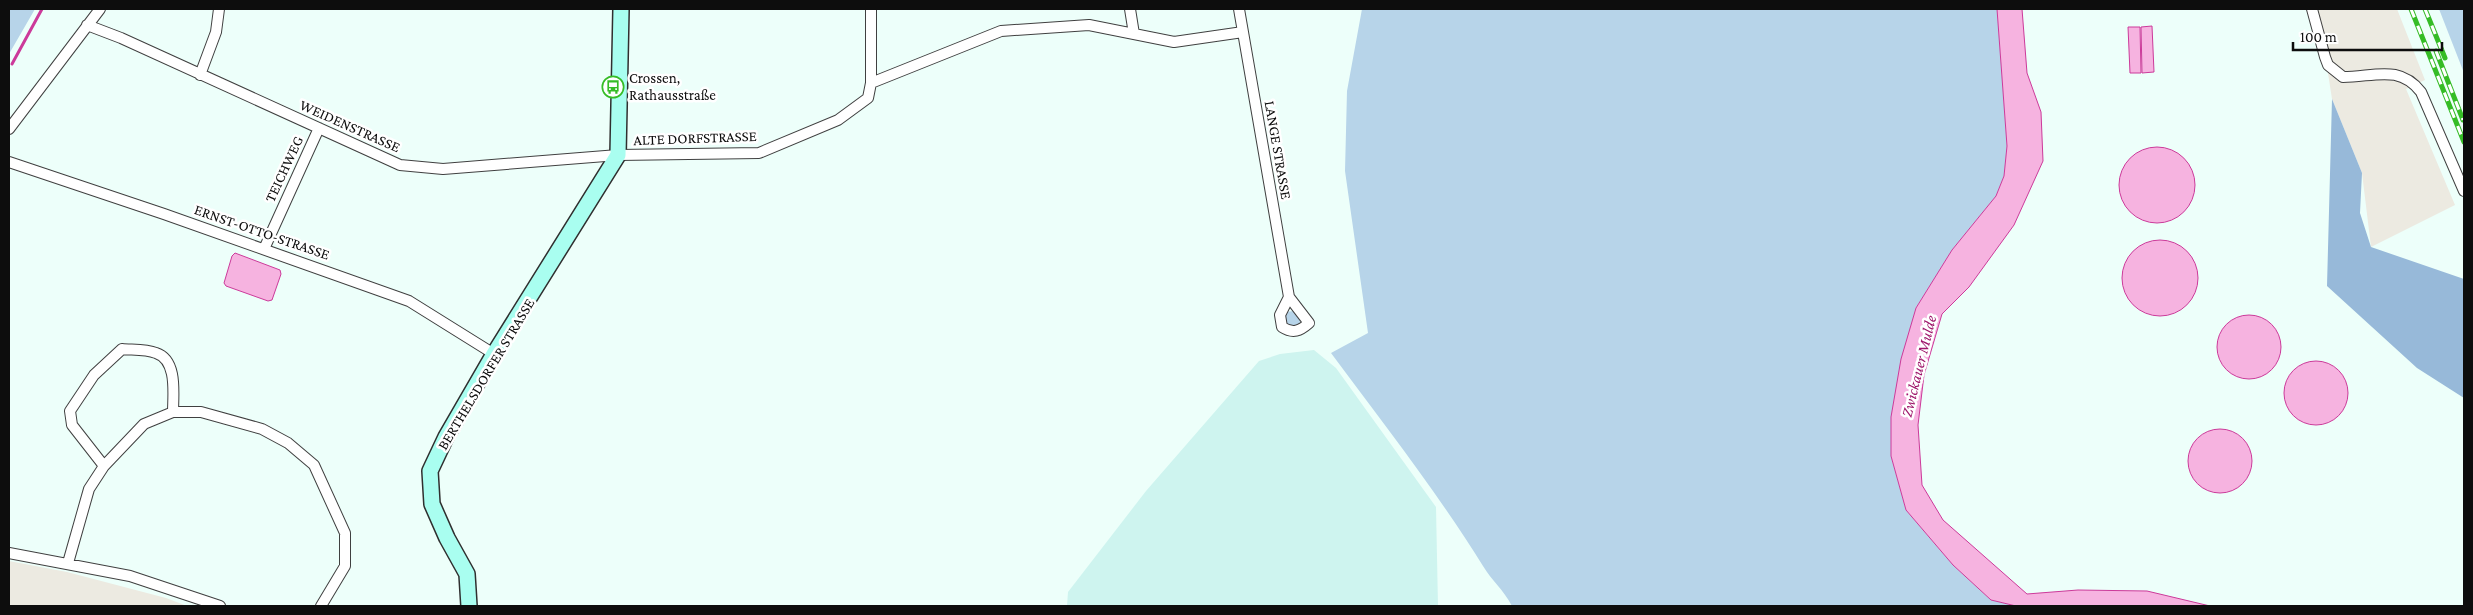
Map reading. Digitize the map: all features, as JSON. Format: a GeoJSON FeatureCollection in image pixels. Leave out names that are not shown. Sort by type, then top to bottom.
{"type":"FeatureCollection","features":[{"type":"Feature","properties":{"kind":"street"},"geometry":{"type":"LineString","coordinates":[[9,129],[100,9]]}},
{"type":"Feature","properties":{"kind":"street"},"geometry":{"type":"LineString","coordinates":[[200,75],[216,32],[219,9]]}},
{"type":"Feature","properties":{"kind":"street"},"geometry":{"type":"LineString","coordinates":[[618,155],[621,9]]}},
{"type":"Feature","properties":{"kind":"street"},"geometry":{"type":"LineString","coordinates":[[871,9],[871,83],[1000,31],[1089,25],[1174,42],[1244,32]]}},
{"type":"Feature","properties":{"kind":"street"},"geometry":{"type":"LineString","coordinates":[[1130,9],[1134,34]]}},
{"type":"Feature","properties":{"kind":"street","name":"LANGE STRASSE"},"geometry":{"type":"LineString","coordinates":[[1239,9],[1255,111],[1289,296]]}},
{"type":"Feature","properties":{"kind":"street"},"geometry":{"type":"LineString","coordinates":[[2312,9],[2328,65],[2342,77],[2398,74],[2412,80],[2421,92],[2464,191]]}},
{"type":"Feature","properties":{"kind":"street","name":"WEIDENSTRASSE"},"geometry":{"type":"LineString","coordinates":[[87,25],[121,38],[400,165],[443,169],[618,155]]}},
{"type":"Feature","properties":{"kind":"street","name":"ALTE DORFSTRASSE"},"geometry":{"type":"LineString","coordinates":[[618,155],[759,153],[838,120],[868,98],[871,83]]}},
{"type":"Feature","properties":{"kind":"street","name":"TEICHWEG"},"geometry":{"type":"LineString","coordinates":[[264,249],[319,128]]}},
{"type":"Feature","properties":{"kind":"street","name":"BERTHELSDORFER STRASSE"},"geometry":{"type":"LineString","coordinates":[[468,606],[467,574],[447,538],[432,504],[430,471],[446,437],[494,354],[618,155]]}},
{"type":"Feature","properties":{"kind":"street","name":"ERNST-OTTO-STRASSE"},"geometry":{"type":"LineString","coordinates":[[9,162],[264,249],[409,301],[494,354]]}},
{"type":"Feature","properties":{"kind":"street"},"geometry":{"type":"LineString","coordinates":[[104,466],[72,425],[70,411],[94,375],[122,349],[158,353],[170,365],[174,412]]}},
{"type":"Feature","properties":{"kind":"street"},"geometry":{"type":"LineString","coordinates":[[68,563],[89,489],[104,466],[144,424],[174,412],[201,412],[262,429],[288,443],[314,465],[346,533],[345,566],[321,606]]}},
{"type":"Feature","properties":{"kind":"street"},"geometry":{"type":"LineString","coordinates":[[9,553],[130,576],[220,606]]}},
{"type":"Feature","properties":{"kind":"shaded area"},"geometry":{"type":"Polygon","coordinates":[[[9,9],[35,9],[9,54],[9,9]]]}},
{"type":"Feature","properties":{"kind":"shaded area"},"geometry":{"type":"Polygon","coordinates":[[[1362,9],[1997,9],[2007,146],[2004,176],[1996,196],[1952,250],[1916,308],[1891,417],[1891,456],[1906,510],[1953,565],[1991,600],[2016,606],[1512,606],[1428,485],[1331,353],[1368,333],[1345,171],[1347,91],[1362,9]]]}},
{"type":"Feature","properties":{"kind":"shaded area"},"geometry":{"type":"Polygon","coordinates":[[[2318,9],[2397,9],[2425,80],[2406,89],[2455,205],[2371,247],[2362,173],[2332,99],[2318,9]]]}},
{"type":"Feature","properties":{"kind":"shaded area"},"geometry":{"type":"Polygon","coordinates":[[[2439,9],[2464,9],[2464,73],[2439,9]]]}},
{"type":"Feature","properties":{"kind":"shaded area"},"geometry":{"type":"Polygon","coordinates":[[[2332,99],[2362,173],[2360,213],[2371,247],[2464,279],[2464,398],[2417,368],[2327,286],[2332,99]]]}},
{"type":"Feature","properties":{"kind":"shaded area"},"geometry":{"type":"Polygon","coordinates":[[[1294,311],[1301,320],[1298,326],[1289,327],[1283,318],[1285,312],[1294,311]]]}},
{"type":"Feature","properties":{"kind":"shaded area"},"geometry":{"type":"Polygon","coordinates":[[[1314,350],[1336,368],[1436,507],[1438,606],[1067,606],[1068,592],[1146,491],[1259,361],[1280,354],[1314,350]]]}},
{"type":"Feature","properties":{"kind":"shaded area"},"geometry":{"type":"Polygon","coordinates":[[[9,561],[67,572],[166,598],[187,606],[9,606],[9,561]]]}},
{"type":"Feature","properties":{"kind":"water","name":"Zwickauer Mulde"},"geometry":{"type":"Polygon","coordinates":[[[1997,9],[2022,9],[2027,73],[2041,112],[2043,161],[2014,225],[1969,287],[1942,314],[1924,375],[1918,425],[1922,485],[1943,520],[2027,594],[2078,590],[2147,591],[2210,606],[2016,606],[1991,600],[1953,565],[1906,510],[1891,456],[1891,417],[1901,359],[1916,308],[1952,250],[1996,196],[2004,176],[2007,146],[1997,9]]]}},
{"type":"Feature","properties":{"kind":"water"},"geometry":{"type":"Polygon","coordinates":[[[2152,26],[2154,72],[2142,73],[2141,27],[2152,26]]]}},
{"type":"Feature","properties":{"kind":"water"},"geometry":{"type":"Polygon","coordinates":[[[2128,27],[2140,27],[2141,73],[2130,73],[2128,27]]]}},
{"type":"Feature","properties":{"kind":"water"},"geometry":{"type":"Polygon","coordinates":[[[2157,147],[2171,150],[2184,158],[2192,171],[2195,185],[2192,199],[2184,212],[2171,220],[2157,223],[2143,220],[2130,212],[2122,199],[2119,185],[2122,171],[2130,158],[2143,150],[2157,147]]]}},
{"type":"Feature","properties":{"kind":"water"},"geometry":{"type":"Polygon","coordinates":[[[2160,240],[2174,243],[2187,251],[2195,264],[2198,278],[2195,292],[2187,305],[2174,313],[2160,316],[2146,313],[2133,305],[2125,292],[2122,278],[2125,264],[2133,251],[2146,243],[2160,240]]]}},
{"type":"Feature","properties":{"kind":"water"},"geometry":{"type":"Polygon","coordinates":[[[235,253],[280,270],[281,274],[272,300],[268,301],[226,286],[224,283],[232,256],[235,253]]]}},
{"type":"Feature","properties":{"kind":"water"},"geometry":{"type":"Polygon","coordinates":[[[2249,315],[2267,321],[2275,329],[2281,347],[2275,365],[2267,373],[2249,379],[2231,373],[2223,365],[2217,347],[2223,329],[2231,321],[2249,315]]]}},
{"type":"Feature","properties":{"kind":"water"},"geometry":{"type":"Polygon","coordinates":[[[2316,361],[2334,367],[2342,375],[2348,393],[2342,411],[2334,419],[2316,425],[2298,419],[2290,411],[2284,393],[2290,375],[2298,367],[2316,361]]]}},
{"type":"Feature","properties":{"kind":"water"},"geometry":{"type":"Polygon","coordinates":[[[2220,429],[2238,435],[2246,443],[2252,461],[2246,479],[2238,487],[2220,493],[2202,487],[2194,479],[2188,461],[2194,443],[2202,435],[2220,429]]]}},
{"type":"Feature","properties":{"kind":"waterway"},"geometry":{"type":"LineString","coordinates":[[12,64],[42,9]]}},
{"type":"Feature","properties":{"kind":"railway"},"geometry":{"type":"LineString","coordinates":[[2411,9],[2464,142]]}},
{"type":"Feature","properties":{"kind":"railway"},"geometry":{"type":"LineString","coordinates":[[2425,9],[2445,58]]}},
{"type":"Feature","properties":{"kind":"railway"},"geometry":{"type":"LineString","coordinates":[[2436,51],[2463,120]]}},
{"type":"Feature","properties":{"kind":"place","name":"Crossen, Rathausstraße"},"geometry":{"type":"Point","coordinates":[613,87]}}]}
